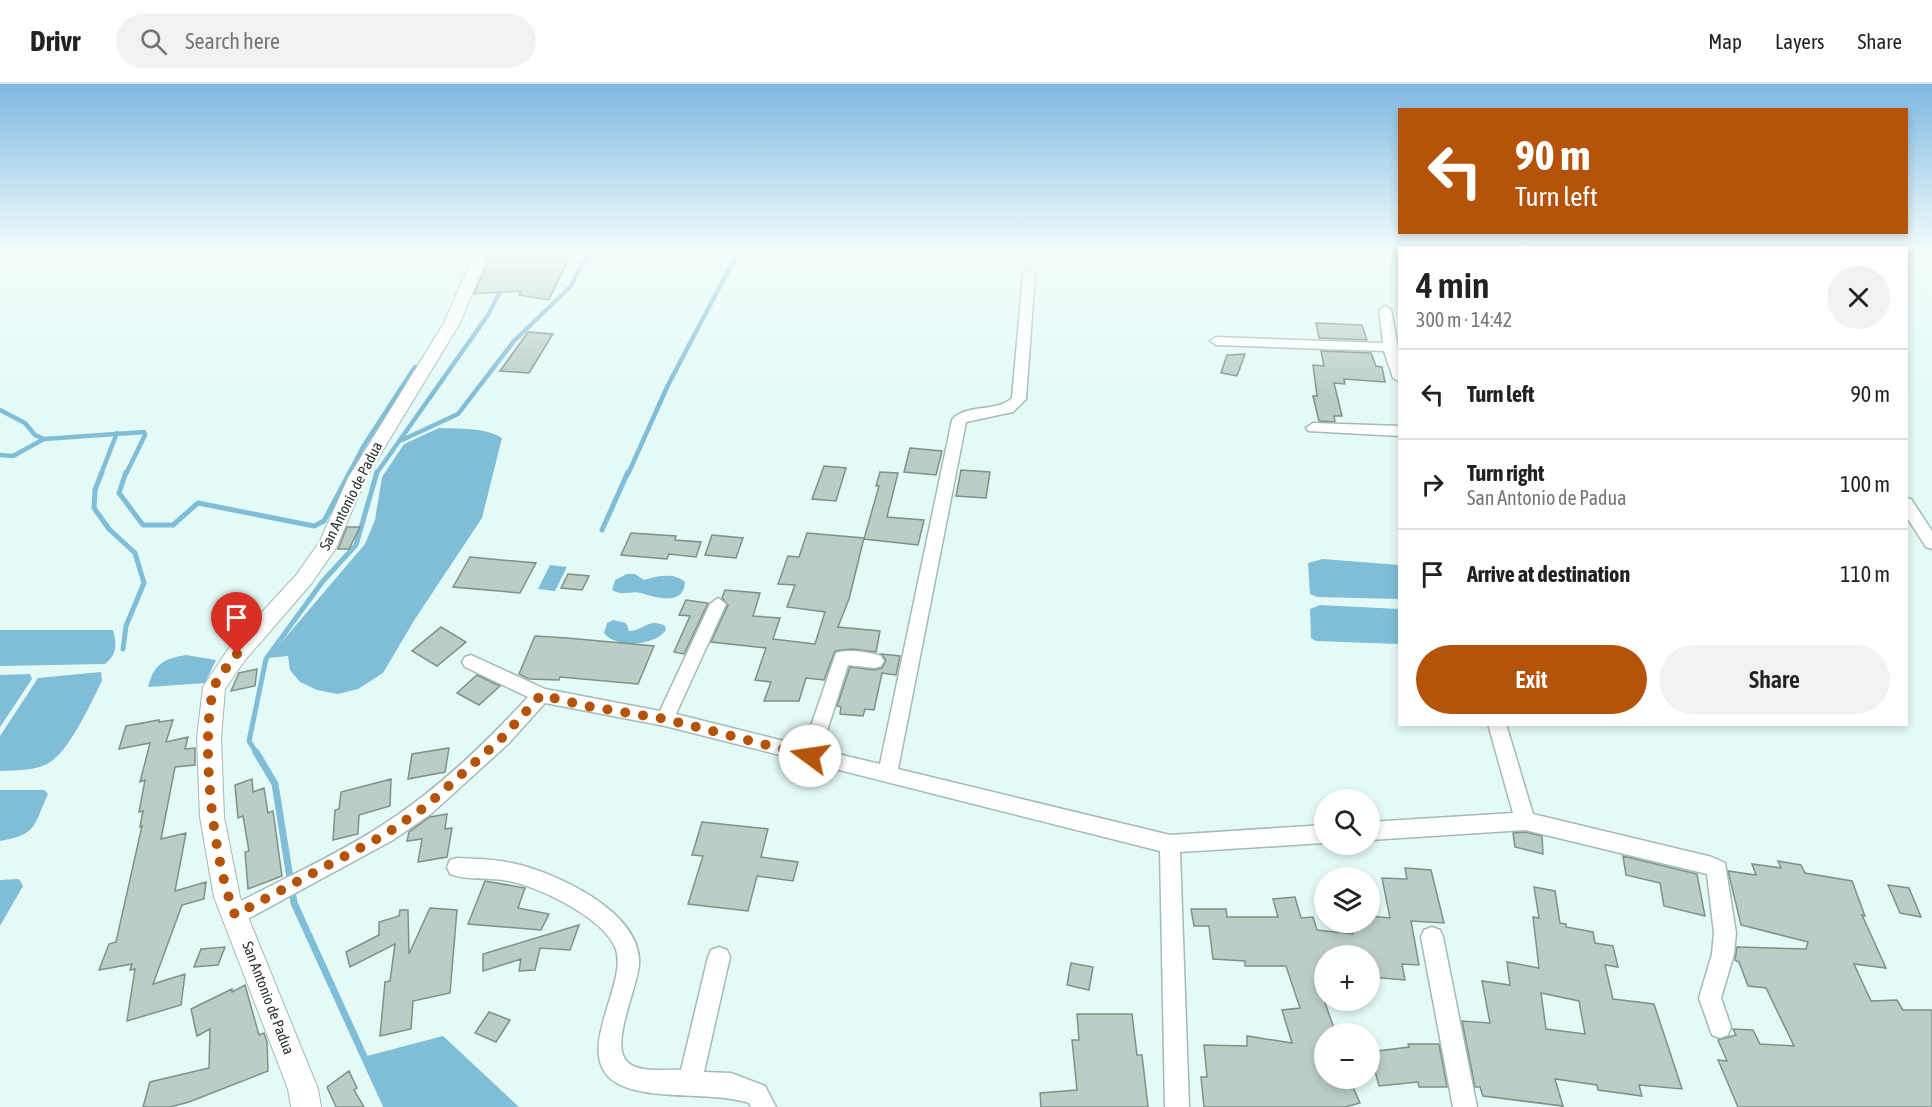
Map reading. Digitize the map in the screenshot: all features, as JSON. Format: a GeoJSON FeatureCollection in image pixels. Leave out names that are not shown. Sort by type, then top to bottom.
{"type":"FeatureCollection","features":[{"type":"Feature","properties":{"kind":"street","name":"San Antonio de Padua"},"geometry":{"type":"LineString","coordinates":[[306,1107],[303,1089],[228,897],[212,817],[209,738],[214,687],[237,654],[304,579],[329,543],[357,478],[452,323],[462,300]]}},
{"type":"Feature","properties":{"kind":"street"},"geometry":{"type":"LineString","coordinates":[[888,773],[959,420],[965,416],[1008,409],[1019,399],[1027,300]]}},
{"type":"Feature","properties":{"kind":"street"},"geometry":{"type":"LineString","coordinates":[[1385,310],[1390,347],[1398,372]]}},
{"type":"Feature","properties":{"kind":"street"},"geometry":{"type":"LineString","coordinates":[[1216,341],[1390,347]]}},
{"type":"Feature","properties":{"kind":"street"},"geometry":{"type":"LineString","coordinates":[[1313,428],[1398,431]]}},
{"type":"Feature","properties":{"kind":"street"},"geometry":{"type":"LineString","coordinates":[[1908,506],[1932,543]]}},
{"type":"Feature","properties":{"kind":"street"},"geometry":{"type":"LineString","coordinates":[[665,719],[718,604]]}},
{"type":"Feature","properties":{"kind":"street"},"geometry":{"type":"LineString","coordinates":[[810,756],[842,658],[875,661]]}},
{"type":"Feature","properties":{"kind":"street"},"geometry":{"type":"LineString","coordinates":[[471,662],[541,695],[586,706],[665,719],[1170,844],[1314,835]]}},
{"type":"Feature","properties":{"kind":"street"},"geometry":{"type":"LineString","coordinates":[[235,915],[386,834],[425,807],[501,739],[541,695]]}},
{"type":"Feature","properties":{"kind":"street"},"geometry":{"type":"LineString","coordinates":[[1498,726],[1525,821]]}},
{"type":"Feature","properties":{"kind":"street"},"geometry":{"type":"LineString","coordinates":[[1380,830],[1525,821],[1712,866],[1718,870],[1725,933],[1723,954],[1710,998],[1720,1027]]}},
{"type":"Feature","properties":{"kind":"street"},"geometry":{"type":"LineString","coordinates":[[1170,844],[1178,1107]]}},
{"type":"Feature","properties":{"kind":"street"},"geometry":{"type":"LineString","coordinates":[[457,867],[517,873],[572,896],[615,927],[628,950],[628,970],[614,1019],[610,1054],[613,1067],[622,1076],[633,1079],[731,1085],[756,1094],[764,1107]]}},
{"type":"Feature","properties":{"kind":"street"},"geometry":{"type":"LineString","coordinates":[[1432,936],[1465,1107]]}},
{"type":"Feature","properties":{"kind":"street"},"geometry":{"type":"LineString","coordinates":[[690,1083],[719,957]]}},
{"type":"Feature","properties":{"kind":"water"},"geometry":{"type":"Polygon","coordinates":[[[439,428],[480,430],[502,438],[482,518],[415,619],[383,673],[358,689],[338,694],[317,690],[300,682],[290,670],[288,656],[268,658],[365,544],[375,520],[382,477],[404,444],[439,428]]]}},
{"type":"Feature","properties":{"kind":"water"},"geometry":{"type":"Polygon","coordinates":[[[1323,559],[1398,565],[1398,599],[1317,597],[1310,594],[1308,563],[1323,559]]]}},
{"type":"Feature","properties":{"kind":"water"},"geometry":{"type":"Polygon","coordinates":[[[550,565],[567,567],[555,591],[538,589],[550,565]]]}},
{"type":"Feature","properties":{"kind":"water"},"geometry":{"type":"Polygon","coordinates":[[[627,574],[635,574],[644,580],[671,576],[685,582],[680,595],[674,598],[637,592],[620,593],[612,590],[615,580],[627,574]]]}},
{"type":"Feature","properties":{"kind":"water"},"geometry":{"type":"Polygon","coordinates":[[[1320,605],[1398,609],[1398,644],[1316,641],[1311,638],[1310,609],[1320,605]]]}},
{"type":"Feature","properties":{"kind":"water"},"geometry":{"type":"Polygon","coordinates":[[[613,620],[626,623],[629,631],[655,623],[665,626],[666,630],[661,635],[645,642],[635,644],[617,642],[604,633],[607,623],[613,620]]]}},
{"type":"Feature","properties":{"kind":"water"},"geometry":{"type":"Polygon","coordinates":[[[0,630],[113,630],[115,649],[112,657],[105,664],[0,666],[0,630]]]}},
{"type":"Feature","properties":{"kind":"water"},"geometry":{"type":"Polygon","coordinates":[[[186,655],[216,660],[205,683],[148,687],[153,673],[161,664],[171,658],[186,655]]]}},
{"type":"Feature","properties":{"kind":"water"},"geometry":{"type":"Polygon","coordinates":[[[101,672],[102,681],[85,714],[71,739],[55,758],[36,768],[0,771],[0,736],[38,678],[101,672]]]}},
{"type":"Feature","properties":{"kind":"water"},"geometry":{"type":"Polygon","coordinates":[[[30,674],[32,679],[0,727],[0,675],[30,674]]]}},
{"type":"Feature","properties":{"kind":"water"},"geometry":{"type":"Polygon","coordinates":[[[0,790],[44,790],[48,794],[33,827],[28,832],[0,841],[0,790]]]}},
{"type":"Feature","properties":{"kind":"water"},"geometry":{"type":"Polygon","coordinates":[[[19,879],[23,886],[0,926],[0,880],[19,879]]]}},
{"type":"Feature","properties":{"kind":"water"},"geometry":{"type":"Polygon","coordinates":[[[443,1036],[519,1107],[390,1107],[367,1056],[443,1036]]]}},
{"type":"Feature","properties":{"kind":"building"},"geometry":{"type":"Polygon","coordinates":[[[1316,323],[1362,325],[1367,340],[1319,338],[1316,323]]]}},
{"type":"Feature","properties":{"kind":"building"},"geometry":{"type":"Polygon","coordinates":[[[528,332],[553,334],[529,373],[500,371],[528,332]]]}},
{"type":"Feature","properties":{"kind":"building"},"geometry":{"type":"Polygon","coordinates":[[[1321,351],[1371,353],[1376,366],[1382,367],[1385,382],[1344,379],[1345,384],[1334,383],[1342,416],[1334,416],[1335,422],[1319,421],[1313,396],[1317,396],[1313,365],[1324,366],[1321,351]]]}},
{"type":"Feature","properties":{"kind":"building"},"geometry":{"type":"Polygon","coordinates":[[[1245,354],[1237,376],[1221,373],[1227,355],[1245,354]]]}},
{"type":"Feature","properties":{"kind":"building"},"geometry":{"type":"Polygon","coordinates":[[[910,448],[942,451],[936,475],[904,472],[910,448]]]}},
{"type":"Feature","properties":{"kind":"building"},"geometry":{"type":"Polygon","coordinates":[[[824,466],[846,468],[836,501],[812,499],[824,466]]]}},
{"type":"Feature","properties":{"kind":"building"},"geometry":{"type":"Polygon","coordinates":[[[961,470],[990,472],[986,498],[956,496],[961,470]]]}},
{"type":"Feature","properties":{"kind":"building"},"geometry":{"type":"Polygon","coordinates":[[[880,472],[898,473],[887,517],[924,520],[918,545],[864,539],[879,486],[876,486],[880,472]]]}},
{"type":"Feature","properties":{"kind":"building"},"geometry":{"type":"Polygon","coordinates":[[[347,527],[360,527],[349,549],[338,549],[347,527]]]}},
{"type":"Feature","properties":{"kind":"building"},"geometry":{"type":"Polygon","coordinates":[[[631,533],[676,536],[675,540],[701,542],[696,557],[669,554],[667,559],[621,555],[631,533]]]}},
{"type":"Feature","properties":{"kind":"building"},"geometry":{"type":"Polygon","coordinates":[[[807,533],[864,538],[849,599],[838,627],[880,631],[876,652],[852,649],[835,651],[824,680],[806,678],[799,701],[764,701],[771,682],[755,680],[766,648],[711,642],[728,605],[722,598],[725,590],[760,593],[753,616],[780,618],[773,639],[815,644],[825,612],[787,607],[795,585],[778,584],[788,556],[799,557],[807,533]]]}},
{"type":"Feature","properties":{"kind":"building"},"geometry":{"type":"Polygon","coordinates":[[[712,535],[743,538],[736,558],[705,555],[712,535]]]}},
{"type":"Feature","properties":{"kind":"building"},"geometry":{"type":"Polygon","coordinates":[[[470,557],[536,563],[520,593],[453,587],[470,557]]]}},
{"type":"Feature","properties":{"kind":"building"},"geometry":{"type":"Polygon","coordinates":[[[568,574],[589,576],[582,590],[561,588],[568,574]]]}},
{"type":"Feature","properties":{"kind":"building"},"geometry":{"type":"Polygon","coordinates":[[[686,600],[708,603],[684,654],[674,652],[690,616],[679,615],[686,600]]]}},
{"type":"Feature","properties":{"kind":"building"},"geometry":{"type":"Polygon","coordinates":[[[441,627],[466,642],[437,666],[412,651],[441,627]]]}},
{"type":"Feature","properties":{"kind":"building"},"geometry":{"type":"Polygon","coordinates":[[[535,636],[654,646],[638,684],[560,677],[559,680],[529,679],[519,674],[535,636]]]}},
{"type":"Feature","properties":{"kind":"building"},"geometry":{"type":"Polygon","coordinates":[[[881,654],[900,656],[896,675],[882,673],[874,710],[865,709],[863,716],[840,714],[841,707],[837,706],[850,667],[875,670],[882,668],[886,660],[881,654]]]}},
{"type":"Feature","properties":{"kind":"building"},"geometry":{"type":"Polygon","coordinates":[[[257,669],[255,686],[231,691],[239,673],[257,669]]]}},
{"type":"Feature","properties":{"kind":"building"},"geometry":{"type":"Polygon","coordinates":[[[477,675],[500,686],[479,705],[457,693],[477,675]]]}},
{"type":"Feature","properties":{"kind":"building"},"geometry":{"type":"Polygon","coordinates":[[[159,720],[159,722],[173,720],[166,742],[188,737],[185,749],[195,748],[195,765],[175,767],[161,839],[186,833],[175,891],[206,882],[204,899],[182,905],[153,984],[185,974],[181,1005],[127,1021],[135,969],[130,970],[132,964],[99,970],[109,944],[116,942],[142,826],[140,827],[143,811],[139,812],[145,780],[140,782],[150,743],[119,749],[126,726],[159,720]]]}},
{"type":"Feature","properties":{"kind":"building"},"geometry":{"type":"Polygon","coordinates":[[[449,748],[445,772],[408,779],[412,754],[449,748]]]}},
{"type":"Feature","properties":{"kind":"building"},"geometry":{"type":"Polygon","coordinates":[[[252,779],[253,792],[264,788],[268,813],[273,811],[282,876],[248,889],[245,852],[249,851],[243,816],[238,818],[235,785],[252,779]]]}},
{"type":"Feature","properties":{"kind":"building"},"geometry":{"type":"Polygon","coordinates":[[[391,779],[390,806],[359,815],[358,834],[333,840],[335,810],[339,809],[341,792],[391,779]]]}},
{"type":"Feature","properties":{"kind":"building"},"geometry":{"type":"Polygon","coordinates":[[[447,814],[445,829],[452,828],[447,857],[418,862],[422,839],[407,841],[409,832],[430,817],[447,814]]]}},
{"type":"Feature","properties":{"kind":"building"},"geometry":{"type":"Polygon","coordinates":[[[702,822],[768,829],[761,857],[798,862],[793,881],[757,876],[748,911],[688,904],[703,856],[692,855],[702,822]]]}},
{"type":"Feature","properties":{"kind":"building"},"geometry":{"type":"Polygon","coordinates":[[[1525,832],[1542,836],[1543,854],[1515,847],[1513,833],[1525,832]]]}},
{"type":"Feature","properties":{"kind":"building"},"geometry":{"type":"Polygon","coordinates":[[[1623,856],[1697,874],[1705,916],[1664,906],[1660,883],[1626,875],[1623,856]]]}},
{"type":"Feature","properties":{"kind":"building"},"geometry":{"type":"Polygon","coordinates":[[[1778,861],[1801,865],[1805,873],[1852,881],[1865,916],[1862,915],[1886,968],[1854,964],[1871,1001],[1897,1000],[1903,1010],[1932,1010],[1932,1107],[1738,1107],[1718,1060],[1727,1061],[1718,1040],[1736,1035],[1733,1029],[1753,1030],[1760,1044],[1794,1046],[1766,988],[1748,986],[1739,962],[1735,960],[1737,947],[1806,949],[1808,942],[1741,925],[1728,871],[1756,875],[1752,864],[1781,868],[1778,861]]]}},
{"type":"Feature","properties":{"kind":"building"},"geometry":{"type":"Polygon","coordinates":[[[1405,868],[1431,870],[1444,923],[1411,921],[1419,965],[1402,964],[1405,980],[1380,978],[1380,945],[1314,945],[1314,1011],[1328,1011],[1332,1023],[1314,1023],[1314,1089],[1354,1089],[1360,1103],[1345,1107],[1204,1107],[1201,1077],[1207,1077],[1204,1045],[1247,1046],[1247,1036],[1292,1043],[1282,1010],[1300,1008],[1286,966],[1245,966],[1245,961],[1213,959],[1209,926],[1194,926],[1191,909],[1226,909],[1227,917],[1278,917],[1273,899],[1295,897],[1301,918],[1313,917],[1314,933],[1380,933],[1380,917],[1390,918],[1382,878],[1407,879],[1405,868]]]}},
{"type":"Feature","properties":{"kind":"building"},"geometry":{"type":"Polygon","coordinates":[[[485,881],[525,888],[518,908],[549,914],[541,930],[468,924],[485,881]]]}},
{"type":"Feature","properties":{"kind":"building"},"geometry":{"type":"Polygon","coordinates":[[[1888,885],[1909,888],[1921,917],[1900,913],[1888,885]]]}},
{"type":"Feature","properties":{"kind":"building"},"geometry":{"type":"Polygon","coordinates":[[[1534,887],[1555,891],[1560,923],[1566,924],[1566,927],[1593,932],[1595,943],[1613,946],[1618,967],[1605,965],[1613,999],[1654,1004],[1682,1089],[1639,1085],[1642,1096],[1598,1090],[1597,1085],[1555,1079],[1563,1106],[1483,1096],[1480,1087],[1475,1087],[1462,1021],[1490,1023],[1482,981],[1510,985],[1507,962],[1539,968],[1533,917],[1539,918],[1534,887]],[[1541,993],[1546,1029],[1585,1034],[1579,1001],[1541,993]]]}},
{"type":"Feature","properties":{"kind":"building"},"geometry":{"type":"Polygon","coordinates":[[[430,908],[457,910],[450,993],[413,1001],[411,1029],[380,1036],[385,982],[390,981],[395,944],[350,967],[346,952],[379,935],[379,922],[399,916],[400,910],[408,910],[409,954],[430,908]]]}},
{"type":"Feature","properties":{"kind":"building"},"geometry":{"type":"Polygon","coordinates":[[[579,925],[570,950],[540,948],[535,970],[519,971],[521,959],[483,971],[483,954],[579,925]]]}},
{"type":"Feature","properties":{"kind":"building"},"geometry":{"type":"Polygon","coordinates":[[[225,947],[218,965],[194,967],[201,949],[225,947]]]}},
{"type":"Feature","properties":{"kind":"building"},"geometry":{"type":"Polygon","coordinates":[[[1071,963],[1093,967],[1089,990],[1067,985],[1071,963]]]}},
{"type":"Feature","properties":{"kind":"building"},"geometry":{"type":"Polygon","coordinates":[[[245,985],[259,1035],[264,1033],[267,1042],[268,1071],[189,1102],[170,1107],[143,1107],[150,1082],[209,1068],[210,1029],[197,1036],[191,1009],[245,985]]]}},
{"type":"Feature","properties":{"kind":"building"},"geometry":{"type":"Polygon","coordinates":[[[489,1012],[510,1020],[496,1042],[475,1033],[489,1012]]]}},
{"type":"Feature","properties":{"kind":"building"},"geometry":{"type":"Polygon","coordinates":[[[1077,1014],[1132,1014],[1137,1055],[1142,1055],[1148,1107],[1041,1107],[1040,1093],[1077,1090],[1072,1040],[1079,1040],[1077,1014]]]}},
{"type":"Feature","properties":{"kind":"building"},"geometry":{"type":"Polygon","coordinates":[[[1408,1044],[1439,1044],[1447,1087],[1419,1087],[1418,1082],[1380,1086],[1380,1051],[1409,1047],[1408,1044]]]}},
{"type":"Feature","properties":{"kind":"building"},"geometry":{"type":"Polygon","coordinates":[[[349,1071],[357,1088],[354,1090],[364,1107],[336,1107],[327,1087],[349,1071]]]}},
{"type":"Feature","properties":{"kind":"waterway"},"geometry":{"type":"LineString","coordinates":[[377,473],[488,315],[496,300]]}},
{"type":"Feature","properties":{"kind":"waterway"},"geometry":{"type":"LineString","coordinates":[[402,440],[458,414],[514,341],[557,300]]}},
{"type":"Feature","properties":{"kind":"waterway"},"geometry":{"type":"LineString","coordinates":[[628,474],[668,385],[713,300]]}},
{"type":"Feature","properties":{"kind":"waterway"},"geometry":{"type":"LineString","coordinates":[[349,474],[363,447],[415,367]]}},
{"type":"Feature","properties":{"kind":"waterway"},"geometry":{"type":"LineString","coordinates":[[0,410],[25,423],[35,435],[44,439]]}},
{"type":"Feature","properties":{"kind":"waterway"},"geometry":{"type":"LineString","coordinates":[[117,434],[144,432],[145,435],[126,474]]}},
{"type":"Feature","properties":{"kind":"waterway"},"geometry":{"type":"LineString","coordinates":[[44,439],[117,434]]}},
{"type":"Feature","properties":{"kind":"waterway"},"geometry":{"type":"LineString","coordinates":[[101,474],[117,434]]}},
{"type":"Feature","properties":{"kind":"waterway"},"geometry":{"type":"LineString","coordinates":[[0,455],[13,456],[44,439]]}},
{"type":"Feature","properties":{"kind":"waterway"},"geometry":{"type":"LineString","coordinates":[[102,472],[95,490],[94,508],[109,529],[135,553],[144,583],[126,626],[123,649]]}},
{"type":"Feature","properties":{"kind":"waterway"},"geometry":{"type":"LineString","coordinates":[[126,472],[119,493],[143,525],[173,525],[198,503],[314,526],[324,521],[350,472]]}},
{"type":"Feature","properties":{"kind":"waterway"},"geometry":{"type":"LineString","coordinates":[[602,530],[628,472]]}},
{"type":"Feature","properties":{"kind":"waterway"},"geometry":{"type":"LineString","coordinates":[[257,754],[249,741],[266,659],[323,581],[356,545],[377,473]]}},
{"type":"Feature","properties":{"kind":"waterway"},"geometry":{"type":"LineString","coordinates":[[256,752],[275,784],[294,903],[387,1107]]}},
{"type":"Feature","properties":{"kind":"route"},"geometry":{"type":"LineString","coordinates":[[237,654],[214,687],[209,738],[212,817],[228,897],[235,915],[386,834],[425,807],[501,739],[541,695],[586,706],[665,719],[810,756]]}}]}
